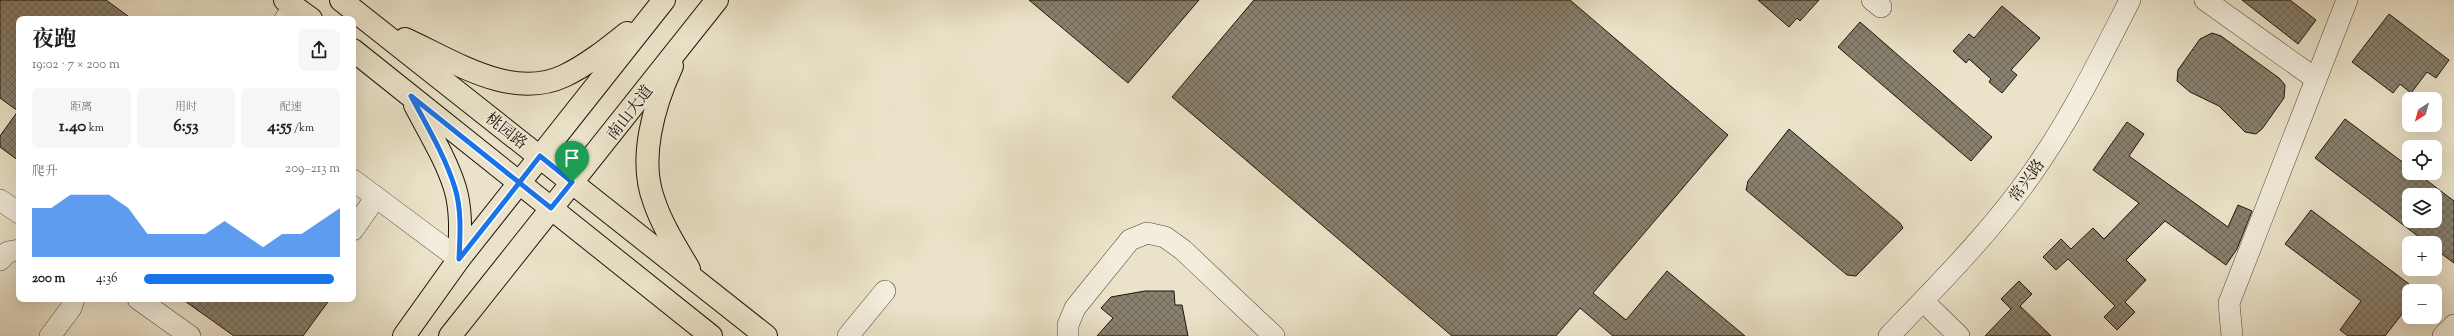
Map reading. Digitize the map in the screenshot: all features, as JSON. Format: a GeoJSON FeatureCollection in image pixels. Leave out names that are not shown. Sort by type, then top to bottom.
{"type":"FeatureCollection","features":[{"type":"Feature","properties":{"kind":"main road","name":"桃园路"},"geometry":{"type":"LineString","coordinates":[[341,0],[766,336]]}},
{"type":"Feature","properties":{"kind":"main road","name":"南山大道"},"geometry":{"type":"LineString","coordinates":[[450,336],[718,0]]}},
{"type":"Feature","properties":{"kind":"main road"},"geometry":{"type":"LineString","coordinates":[[374,25],[497,80],[533,84],[562,77],[584,65],[657,8]]}},
{"type":"Feature","properties":{"kind":"main road"},"geometry":{"type":"LineString","coordinates":[[404,336],[459,259],[657,8]]}},
{"type":"Feature","properties":{"kind":"main road"},"geometry":{"type":"LineString","coordinates":[[684,42],[667,77],[656,111],[649,146],[647,172],[653,200],[668,234],[696,280]]}},
{"type":"Feature","properties":{"kind":"main road","name":"桃园路"},"geometry":{"type":"LineString","coordinates":[[356,52],[711,336]]}},
{"type":"Feature","properties":{"kind":"main road"},"geometry":{"type":"LineString","coordinates":[[411,96],[439,150],[455,189],[460,214],[459,259]]}},
{"type":"Feature","properties":{"kind":"street","name":"常兴路"},"geometry":{"type":"LineString","coordinates":[[1889,336],[1978,241],[2033,172],[2080,96],[2130,0]]}},
{"type":"Feature","properties":{"kind":"street"},"geometry":{"type":"LineString","coordinates":[[2205,0],[2316,79]]}},
{"type":"Feature","properties":{"kind":"street"},"geometry":{"type":"LineString","coordinates":[[2232,336],[2229,303],[2347,0]]}},
{"type":"Feature","properties":{"kind":"street"},"geometry":{"type":"LineString","coordinates":[[356,182],[459,259]]}},
{"type":"Feature","properties":{"kind":"street"},"geometry":{"type":"LineString","coordinates":[[356,226],[376,197]]}},
{"type":"Feature","properties":{"kind":"street"},"geometry":{"type":"LineString","coordinates":[[0,200],[16,211]]}},
{"type":"Feature","properties":{"kind":"street"},"geometry":{"type":"LineString","coordinates":[[1068,336],[1068,325],[1075,308],[1130,240],[1147,234],[1165,237],[1183,250],[1274,336]]}},
{"type":"Feature","properties":{"kind":"street"},"geometry":{"type":"LineString","coordinates":[[0,260],[8,252],[16,251]]}},
{"type":"Feature","properties":{"kind":"street"},"geometry":{"type":"LineString","coordinates":[[848,336],[885,291]]}},
{"type":"Feature","properties":{"kind":"street"},"geometry":{"type":"LineString","coordinates":[[1923,300],[1959,336]]}},
{"type":"Feature","properties":{"kind":"street"},"geometry":{"type":"LineString","coordinates":[[50,336],[71,308],[73,302]]}},
{"type":"Feature","properties":{"kind":"street"},"geometry":{"type":"LineString","coordinates":[[142,302],[190,336]]}},
{"type":"Feature","properties":{"kind":"street"},"geometry":{"type":"LineString","coordinates":[[2443,336],[2454,324]]}},
{"type":"Feature","properties":{"kind":"building"},"geometry":{"type":"Polygon","coordinates":[[[0,0],[106,0],[128,16],[16,16],[16,110],[0,98],[0,0]]]}},
{"type":"Feature","properties":{"kind":"building"},"geometry":{"type":"Polygon","coordinates":[[[1029,0],[1199,0],[1128,83],[1029,0]]]}},
{"type":"Feature","properties":{"kind":"building"},"geometry":{"type":"Polygon","coordinates":[[[1254,0],[1570,0],[1728,135],[1593,293],[1626,320],[1667,271],[1745,336],[1613,336],[1580,308],[1556,336],[1452,336],[1172,97],[1254,0]]]}},
{"type":"Feature","properties":{"kind":"building"},"geometry":{"type":"Polygon","coordinates":[[[1758,0],[1819,0],[1800,21],[1797,18],[1789,27],[1758,0]]]}},
{"type":"Feature","properties":{"kind":"building"},"geometry":{"type":"Polygon","coordinates":[[[2242,0],[2290,0],[2316,20],[2298,44],[2242,0]]]}},
{"type":"Feature","properties":{"kind":"building"},"geometry":{"type":"Polygon","coordinates":[[[2002,6],[2040,38],[2011,70],[2017,75],[2002,93],[1989,82],[1991,79],[1969,59],[1966,63],[1953,51],[1969,34],[1974,38],[2002,6]]]}},
{"type":"Feature","properties":{"kind":"building"},"geometry":{"type":"Polygon","coordinates":[[[2389,14],[2449,60],[2436,78],[2427,72],[2412,92],[2400,84],[2393,93],[2352,62],[2389,14]]]}},
{"type":"Feature","properties":{"kind":"building"},"geometry":{"type":"Polygon","coordinates":[[[1860,22],[1992,137],[1971,161],[1838,47],[1860,22]]]}},
{"type":"Feature","properties":{"kind":"building"},"geometry":{"type":"Polygon","coordinates":[[[2212,33],[2221,36],[2279,78],[2285,85],[2284,98],[2262,129],[2256,134],[2245,132],[2219,106],[2190,92],[2177,81],[2178,70],[2200,39],[2212,33]]]}},
{"type":"Feature","properties":{"kind":"building"},"geometry":{"type":"Polygon","coordinates":[[[16,114],[16,159],[0,147],[0,136],[16,114]]]}},
{"type":"Feature","properties":{"kind":"building"},"geometry":{"type":"Polygon","coordinates":[[[2345,119],[2402,162],[2402,180],[2426,180],[2437,188],[2402,188],[2402,224],[2315,158],[2345,119]]]}},
{"type":"Feature","properties":{"kind":"building"},"geometry":{"type":"Polygon","coordinates":[[[2127,122],[2144,134],[2129,156],[2228,227],[2238,205],[2252,211],[2237,249],[2226,265],[2165,221],[2126,260],[2146,280],[2125,302],[2135,312],[2117,330],[2104,317],[2115,306],[2068,259],[2056,270],[2043,257],[2061,239],[2071,249],[2093,228],[2104,239],[2139,203],[2093,170],[2127,122]]]}},
{"type":"Feature","properties":{"kind":"building"},"geometry":{"type":"Polygon","coordinates":[[[1789,129],[1900,223],[1903,228],[1856,276],[1847,275],[1746,190],[1748,181],[1789,129]]]}},
{"type":"Feature","properties":{"kind":"building"},"geometry":{"type":"Polygon","coordinates":[[[2442,192],[2454,201],[2454,263],[2442,254],[2442,236],[2418,236],[2407,228],[2442,228],[2442,192]]]}},
{"type":"Feature","properties":{"kind":"building"},"geometry":{"type":"Polygon","coordinates":[[[2311,210],[2409,284],[2402,284],[2402,314],[2385,336],[2348,336],[2340,330],[2361,301],[2285,244],[2311,210]]]}},
{"type":"Feature","properties":{"kind":"building"},"geometry":{"type":"Polygon","coordinates":[[[2019,281],[2032,294],[2020,306],[2051,336],[1985,336],[2011,309],[2001,299],[2019,281]]]}},
{"type":"Feature","properties":{"kind":"building"},"geometry":{"type":"Polygon","coordinates":[[[1145,291],[1174,291],[1175,305],[1182,305],[1188,336],[1097,336],[1113,318],[1101,308],[1111,297],[1145,291]]]}},
{"type":"Feature","properties":{"kind":"building"},"geometry":{"type":"Polygon","coordinates":[[[186,302],[328,302],[303,336],[234,336],[186,302]]]}},
{"type":"Feature","properties":{"kind":"route"},"geometry":{"type":"LineString","coordinates":[[572,182],[540,156],[519,183],[459,259],[460,214],[455,189],[439,150],[411,96],[519,183],[551,208],[572,182]]}}]}
